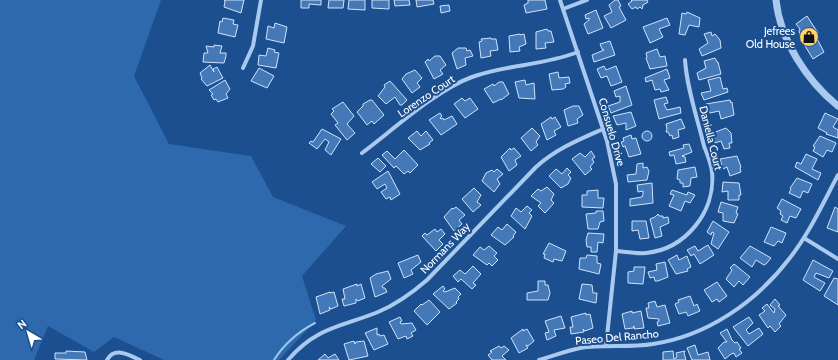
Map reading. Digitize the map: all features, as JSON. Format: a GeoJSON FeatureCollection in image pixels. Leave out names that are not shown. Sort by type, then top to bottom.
{"type":"FeatureCollection","features":[{"type":"Feature","properties":{"kind":"street"},"geometry":{"type":"LineString","coordinates":[[243,68],[253,46],[261,0]]}},
{"type":"Feature","properties":{"kind":"street","name":"Consuelo Drive"},"geometry":{"type":"LineString","coordinates":[[560,0],[603,129],[611,157],[616,184],[616,251],[606,346]]}},
{"type":"Feature","properties":{"kind":"street"},"geometry":{"type":"LineString","coordinates":[[563,9],[587,0]]}},
{"type":"Feature","properties":{"kind":"street"},"geometry":{"type":"LineString","coordinates":[[776,0],[782,24],[796,56],[816,84],[838,106]]}},
{"type":"Feature","properties":{"kind":"street","name":"Lorenzo Court"},"geometry":{"type":"LineString","coordinates":[[362,153],[440,94],[470,78],[506,68],[544,63],[578,52]]}},
{"type":"Feature","properties":{"kind":"street","name":"Daniella Court"},"geometry":{"type":"LineString","coordinates":[[616,251],[646,253],[672,245],[685,237],[696,226],[706,208],[712,191],[712,171],[686,78],[685,60]]}},
{"type":"Feature","properties":{"kind":"street","name":"Normans Way"},"geometry":{"type":"LineString","coordinates":[[288,360],[308,340],[322,331],[380,311],[411,294],[427,280],[540,163],[561,148],[603,129]]}},
{"type":"Feature","properties":{"kind":"street","name":"Paseo Del Rancho"},"geometry":{"type":"LineString","coordinates":[[539,360],[580,348],[652,344],[671,340],[715,323],[732,312],[773,279],[804,238],[838,175]]}},
{"type":"Feature","properties":{"kind":"street"},"geometry":{"type":"LineString","coordinates":[[804,238],[838,259]]}},
{"type":"Feature","properties":{"kind":"street"},"geometry":{"type":"LineString","coordinates":[[107,360],[111,354],[116,352],[122,352],[140,360]]}},
{"type":"Feature","properties":{"kind":"shaded area"},"geometry":{"type":"Polygon","coordinates":[[[0,0],[161,0],[134,76],[169,144],[251,156],[273,197],[346,226],[302,276],[316,320],[279,360],[164,360],[114,337],[94,352],[48,326],[34,360],[0,360],[0,0]]]}},
{"type":"Feature","properties":{"kind":"building"},"geometry":{"type":"Polygon","coordinates":[[[224,0],[244,0],[241,13],[224,7],[224,0]]]}},
{"type":"Feature","properties":{"kind":"building"},"geometry":{"type":"Polygon","coordinates":[[[301,0],[321,0],[321,5],[309,4],[309,8],[301,8],[301,0]]]}},
{"type":"Feature","properties":{"kind":"building"},"geometry":{"type":"Polygon","coordinates":[[[329,0],[344,0],[343,8],[328,8],[329,0]]]}},
{"type":"Feature","properties":{"kind":"building"},"geometry":{"type":"Polygon","coordinates":[[[349,0],[365,0],[365,10],[348,9],[349,0]]]}},
{"type":"Feature","properties":{"kind":"building"},"geometry":{"type":"Polygon","coordinates":[[[372,0],[389,0],[389,9],[372,8],[372,0]]]}},
{"type":"Feature","properties":{"kind":"building"},"geometry":{"type":"Polygon","coordinates":[[[394,0],[409,0],[410,5],[395,6],[394,0]]]}},
{"type":"Feature","properties":{"kind":"building"},"geometry":{"type":"Polygon","coordinates":[[[416,0],[433,0],[434,4],[417,7],[416,0]]]}},
{"type":"Feature","properties":{"kind":"building"},"geometry":{"type":"Polygon","coordinates":[[[528,0],[545,0],[547,9],[526,13],[524,5],[528,3],[528,0]]]}},
{"type":"Feature","properties":{"kind":"building"},"geometry":{"type":"Polygon","coordinates":[[[615,0],[618,0],[621,6],[619,7],[626,20],[611,28],[604,16],[612,12],[609,5],[615,0]]]}},
{"type":"Feature","properties":{"kind":"building"},"geometry":{"type":"Polygon","coordinates":[[[631,0],[647,0],[648,2],[643,5],[642,9],[640,7],[637,9],[636,7],[632,9],[628,4],[632,1],[631,0]]]}},
{"type":"Feature","properties":{"kind":"building"},"geometry":{"type":"Polygon","coordinates":[[[449,5],[450,11],[441,13],[440,6],[449,5]]]}},
{"type":"Feature","properties":{"kind":"building"},"geometry":{"type":"Polygon","coordinates":[[[596,10],[603,28],[588,34],[584,24],[589,20],[589,18],[586,19],[585,15],[596,10]]]}},
{"type":"Feature","properties":{"kind":"building"},"geometry":{"type":"Polygon","coordinates":[[[687,12],[700,18],[699,27],[689,25],[685,35],[679,34],[682,13],[686,14],[687,12]]]}},
{"type":"Feature","properties":{"kind":"building","name":"Jefrees Old House"},"geometry":{"type":"Polygon","coordinates":[[[807,16],[818,33],[815,35],[824,52],[813,59],[802,41],[799,31],[800,29],[796,24],[807,16]]]}},
{"type":"Feature","properties":{"kind":"building"},"geometry":{"type":"Polygon","coordinates":[[[223,18],[234,20],[233,24],[238,25],[235,37],[218,33],[220,21],[222,22],[223,18]]]}},
{"type":"Feature","properties":{"kind":"building"},"geometry":{"type":"Polygon","coordinates":[[[667,18],[670,25],[659,29],[663,37],[650,43],[643,27],[667,18]]]}},
{"type":"Feature","properties":{"kind":"building"},"geometry":{"type":"Polygon","coordinates":[[[275,23],[287,27],[284,43],[266,39],[268,26],[274,28],[275,23]]]}},
{"type":"Feature","properties":{"kind":"building"},"geometry":{"type":"Polygon","coordinates":[[[547,29],[548,31],[551,31],[554,42],[545,43],[546,48],[536,49],[536,32],[547,29]]]}},
{"type":"Feature","properties":{"kind":"building"},"geometry":{"type":"Polygon","coordinates":[[[711,32],[712,36],[715,34],[720,40],[721,48],[702,56],[699,49],[708,43],[704,34],[711,32]]]}},
{"type":"Feature","properties":{"kind":"building"},"geometry":{"type":"Polygon","coordinates":[[[524,34],[526,44],[519,47],[520,51],[510,52],[509,36],[524,34]]]}},
{"type":"Feature","properties":{"kind":"building"},"geometry":{"type":"Polygon","coordinates":[[[481,39],[496,39],[498,50],[490,51],[491,56],[481,58],[479,42],[482,41],[481,39]]]}},
{"type":"Feature","properties":{"kind":"building"},"geometry":{"type":"Polygon","coordinates":[[[610,41],[615,55],[594,62],[592,55],[604,50],[600,44],[610,41]]]}},
{"type":"Feature","properties":{"kind":"building"},"geometry":{"type":"Polygon","coordinates":[[[214,45],[222,46],[220,53],[226,53],[224,63],[203,62],[204,53],[208,53],[206,46],[214,47],[214,45]]]}},
{"type":"Feature","properties":{"kind":"building"},"geometry":{"type":"Polygon","coordinates":[[[268,48],[279,53],[276,68],[258,65],[259,55],[266,56],[268,48]]]}},
{"type":"Feature","properties":{"kind":"building"},"geometry":{"type":"Polygon","coordinates":[[[458,48],[466,48],[467,51],[470,50],[473,56],[465,58],[466,65],[457,69],[452,53],[458,48]]]}},
{"type":"Feature","properties":{"kind":"building"},"geometry":{"type":"Polygon","coordinates":[[[657,49],[660,57],[665,56],[667,66],[650,69],[646,58],[646,53],[657,49]]]}},
{"type":"Feature","properties":{"kind":"building"},"geometry":{"type":"Polygon","coordinates":[[[435,56],[440,56],[446,65],[440,70],[443,74],[434,79],[425,62],[428,59],[429,61],[435,56]]]}},
{"type":"Feature","properties":{"kind":"building"},"geometry":{"type":"Polygon","coordinates":[[[715,58],[718,62],[721,74],[699,80],[697,73],[706,68],[704,61],[715,58]]]}},
{"type":"Feature","properties":{"kind":"building"},"geometry":{"type":"Polygon","coordinates":[[[210,65],[214,72],[213,69],[217,67],[223,78],[207,86],[201,79],[200,73],[210,65]]]}},
{"type":"Feature","properties":{"kind":"building"},"geometry":{"type":"Polygon","coordinates":[[[604,66],[606,70],[616,66],[622,82],[611,86],[607,76],[601,78],[597,69],[604,66]]]}},
{"type":"Feature","properties":{"kind":"building"},"geometry":{"type":"Polygon","coordinates":[[[259,68],[274,76],[267,88],[251,81],[259,68]]]}},
{"type":"Feature","properties":{"kind":"building"},"geometry":{"type":"Polygon","coordinates":[[[667,69],[670,78],[664,80],[669,90],[661,92],[660,89],[655,90],[652,80],[646,82],[645,78],[667,69]]]}},
{"type":"Feature","properties":{"kind":"building"},"geometry":{"type":"Polygon","coordinates":[[[415,70],[422,78],[417,83],[420,87],[412,93],[402,79],[406,74],[415,70]]]}},
{"type":"Feature","properties":{"kind":"building"},"geometry":{"type":"Polygon","coordinates":[[[558,72],[559,78],[569,77],[570,83],[565,84],[566,87],[563,89],[552,90],[549,74],[558,72]]]}},
{"type":"Feature","properties":{"kind":"building"},"geometry":{"type":"Polygon","coordinates":[[[720,77],[723,89],[727,88],[728,92],[704,100],[701,93],[711,91],[708,80],[720,77]]]}},
{"type":"Feature","properties":{"kind":"building"},"geometry":{"type":"Polygon","coordinates":[[[225,80],[230,89],[226,94],[228,98],[218,102],[216,99],[214,100],[211,95],[213,94],[209,90],[225,80]]]}},
{"type":"Feature","properties":{"kind":"building"},"geometry":{"type":"Polygon","coordinates":[[[525,80],[526,85],[534,83],[535,99],[519,98],[515,82],[525,80]]]}},
{"type":"Feature","properties":{"kind":"building"},"geometry":{"type":"Polygon","coordinates":[[[390,81],[407,100],[402,105],[400,105],[395,97],[386,104],[378,96],[385,87],[384,85],[390,81]]]}},
{"type":"Feature","properties":{"kind":"building"},"geometry":{"type":"Polygon","coordinates":[[[499,82],[503,82],[509,94],[501,100],[493,103],[484,89],[493,84],[494,86],[499,82]]]}},
{"type":"Feature","properties":{"kind":"building"},"geometry":{"type":"Polygon","coordinates":[[[626,86],[632,105],[611,113],[608,106],[620,102],[620,96],[616,97],[614,91],[626,86]]]}},
{"type":"Feature","properties":{"kind":"building"},"geometry":{"type":"Polygon","coordinates":[[[666,97],[668,103],[664,104],[667,110],[680,107],[681,113],[659,119],[654,100],[666,97]]]}},
{"type":"Feature","properties":{"kind":"building"},"geometry":{"type":"Polygon","coordinates":[[[462,98],[465,101],[470,98],[478,109],[465,118],[454,104],[462,98]]]}},
{"type":"Feature","properties":{"kind":"building"},"geometry":{"type":"Polygon","coordinates":[[[372,100],[384,115],[374,124],[372,121],[367,125],[357,112],[363,104],[372,100]]]}},
{"type":"Feature","properties":{"kind":"building"},"geometry":{"type":"Polygon","coordinates":[[[730,100],[731,103],[732,102],[734,115],[721,119],[719,111],[710,113],[706,104],[730,100]]]}},
{"type":"Feature","properties":{"kind":"building"},"geometry":{"type":"Polygon","coordinates":[[[343,102],[354,116],[347,124],[355,133],[347,140],[335,125],[338,123],[331,114],[334,111],[332,109],[343,102]]]}},
{"type":"Feature","properties":{"kind":"building"},"geometry":{"type":"Polygon","coordinates":[[[573,106],[579,106],[583,115],[577,119],[578,123],[568,126],[564,110],[573,106]]]}},
{"type":"Feature","properties":{"kind":"building"},"geometry":{"type":"Polygon","coordinates":[[[631,112],[636,126],[626,130],[626,123],[617,125],[613,116],[631,112]]]}},
{"type":"Feature","properties":{"kind":"building"},"geometry":{"type":"Polygon","coordinates":[[[440,113],[442,116],[440,118],[441,119],[443,118],[444,120],[452,116],[457,124],[441,135],[429,120],[440,113]]]}},
{"type":"Feature","properties":{"kind":"building"},"geometry":{"type":"Polygon","coordinates":[[[825,113],[838,119],[833,127],[838,130],[838,138],[826,134],[827,133],[818,128],[825,113]]]}},
{"type":"Feature","properties":{"kind":"building"},"geometry":{"type":"Polygon","coordinates":[[[551,117],[552,119],[555,117],[561,127],[554,131],[556,135],[547,140],[541,124],[551,117]]]}},
{"type":"Feature","properties":{"kind":"building"},"geometry":{"type":"Polygon","coordinates":[[[681,119],[685,128],[678,130],[679,137],[673,139],[672,135],[670,136],[668,132],[666,132],[666,124],[681,119]]]}},
{"type":"Feature","properties":{"kind":"building"},"geometry":{"type":"Polygon","coordinates":[[[532,128],[540,136],[536,142],[538,145],[531,151],[521,138],[532,128]]]}},
{"type":"Feature","properties":{"kind":"building"},"geometry":{"type":"Polygon","coordinates":[[[726,128],[731,133],[732,143],[729,143],[730,148],[724,149],[721,141],[715,143],[713,133],[726,128]]]}},
{"type":"Feature","properties":{"kind":"building"},"geometry":{"type":"Polygon","coordinates":[[[322,129],[341,139],[331,155],[325,150],[329,142],[325,139],[317,149],[309,143],[311,141],[313,142],[322,129]]]}},
{"type":"Feature","properties":{"kind":"building"},"geometry":{"type":"Polygon","coordinates":[[[417,131],[421,136],[426,131],[433,140],[429,143],[430,144],[420,150],[408,138],[417,131]]]}},
{"type":"Feature","properties":{"kind":"building"},"geometry":{"type":"Polygon","coordinates":[[[647,131],[652,136],[647,141],[642,136],[647,131]]]}},
{"type":"Feature","properties":{"kind":"building"},"geometry":{"type":"Polygon","coordinates":[[[631,135],[632,139],[636,138],[641,154],[629,157],[625,146],[623,147],[621,142],[624,141],[623,138],[631,135]]]}},
{"type":"Feature","properties":{"kind":"building"},"geometry":{"type":"Polygon","coordinates":[[[820,136],[836,143],[832,152],[827,150],[823,157],[813,151],[815,147],[813,146],[820,136]]]}},
{"type":"Feature","properties":{"kind":"building"},"geometry":{"type":"Polygon","coordinates":[[[689,144],[692,152],[682,156],[685,157],[686,162],[676,164],[674,155],[670,156],[669,152],[684,148],[683,145],[689,144]]]}},
{"type":"Feature","properties":{"kind":"building"},"geometry":{"type":"Polygon","coordinates":[[[510,148],[511,150],[514,148],[521,156],[515,160],[517,165],[509,171],[501,157],[510,148]]]}},
{"type":"Feature","properties":{"kind":"building"},"geometry":{"type":"Polygon","coordinates":[[[404,150],[418,165],[410,173],[408,171],[404,174],[396,166],[394,168],[382,155],[387,151],[395,159],[404,150]]]}},
{"type":"Feature","properties":{"kind":"building"},"geometry":{"type":"Polygon","coordinates":[[[591,151],[595,157],[592,159],[594,162],[590,167],[592,169],[585,175],[572,159],[580,153],[585,157],[591,151]]]}},
{"type":"Feature","properties":{"kind":"building"},"geometry":{"type":"Polygon","coordinates":[[[806,154],[817,159],[812,169],[821,173],[818,180],[795,167],[797,162],[801,164],[806,154]]]}},
{"type":"Feature","properties":{"kind":"building"},"geometry":{"type":"Polygon","coordinates":[[[737,156],[741,167],[741,172],[730,176],[727,167],[723,169],[720,159],[737,156]]]}},
{"type":"Feature","properties":{"kind":"building"},"geometry":{"type":"Polygon","coordinates":[[[378,158],[386,166],[380,172],[371,164],[378,158]]]}},
{"type":"Feature","properties":{"kind":"building"},"geometry":{"type":"Polygon","coordinates":[[[643,163],[643,168],[647,167],[649,171],[647,180],[628,182],[627,175],[636,174],[637,164],[643,163]]]}},
{"type":"Feature","properties":{"kind":"building"},"geometry":{"type":"Polygon","coordinates":[[[695,167],[697,177],[691,178],[690,186],[683,187],[683,183],[680,183],[680,180],[677,179],[678,170],[695,167]]]}},
{"type":"Feature","properties":{"kind":"building"},"geometry":{"type":"Polygon","coordinates":[[[567,168],[571,172],[568,175],[571,178],[568,184],[561,188],[549,176],[556,169],[562,174],[567,168]]]}},
{"type":"Feature","properties":{"kind":"building"},"geometry":{"type":"Polygon","coordinates":[[[497,169],[503,174],[497,179],[500,184],[494,192],[482,181],[486,173],[492,170],[494,172],[497,169]]]}},
{"type":"Feature","properties":{"kind":"building"},"geometry":{"type":"Polygon","coordinates":[[[388,171],[400,194],[391,200],[390,197],[386,199],[381,192],[387,188],[385,184],[377,189],[372,182],[388,171]]]}},
{"type":"Feature","properties":{"kind":"building"},"geometry":{"type":"Polygon","coordinates":[[[797,178],[812,184],[808,193],[803,191],[800,198],[789,193],[790,188],[797,178]]]}},
{"type":"Feature","properties":{"kind":"building"},"geometry":{"type":"Polygon","coordinates":[[[723,182],[739,183],[741,195],[739,195],[739,200],[728,200],[728,191],[722,192],[723,182]]]}},
{"type":"Feature","properties":{"kind":"building"},"geometry":{"type":"Polygon","coordinates":[[[652,183],[653,203],[630,206],[630,199],[642,197],[643,194],[643,191],[638,192],[637,185],[652,183]]]}},
{"type":"Feature","properties":{"kind":"building"},"geometry":{"type":"Polygon","coordinates":[[[547,187],[554,194],[551,200],[554,203],[545,213],[538,206],[541,203],[531,196],[538,189],[541,191],[547,187]]]}},
{"type":"Feature","properties":{"kind":"building"},"geometry":{"type":"Polygon","coordinates":[[[474,188],[481,195],[477,202],[481,205],[473,212],[462,199],[474,188]]]}},
{"type":"Feature","properties":{"kind":"building"},"geometry":{"type":"Polygon","coordinates":[[[598,190],[598,198],[604,198],[603,208],[582,207],[582,195],[587,195],[587,191],[598,190]]]}},
{"type":"Feature","properties":{"kind":"building"},"geometry":{"type":"Polygon","coordinates":[[[672,190],[687,195],[688,192],[695,195],[690,203],[685,201],[681,211],[669,206],[674,195],[670,194],[672,190]]]}},
{"type":"Feature","properties":{"kind":"building"},"geometry":{"type":"Polygon","coordinates":[[[782,199],[801,209],[796,218],[790,216],[787,223],[781,220],[783,216],[780,214],[781,211],[777,208],[782,199]]]}},
{"type":"Feature","properties":{"kind":"building"},"geometry":{"type":"Polygon","coordinates":[[[721,202],[738,207],[736,213],[738,214],[734,223],[723,221],[723,213],[718,212],[721,202]]]}},
{"type":"Feature","properties":{"kind":"building"},"geometry":{"type":"Polygon","coordinates":[[[527,206],[532,210],[529,213],[532,216],[525,229],[511,216],[516,208],[521,212],[527,206]]]}},
{"type":"Feature","properties":{"kind":"building"},"geometry":{"type":"Polygon","coordinates":[[[456,207],[465,215],[459,220],[462,224],[454,231],[444,217],[452,208],[453,209],[456,207]]]}},
{"type":"Feature","properties":{"kind":"building"},"geometry":{"type":"Polygon","coordinates":[[[835,207],[838,209],[838,232],[827,228],[835,207]]]}},
{"type":"Feature","properties":{"kind":"building"},"geometry":{"type":"Polygon","coordinates":[[[596,211],[603,211],[604,221],[600,222],[598,229],[588,229],[586,214],[596,213],[596,211]]]}},
{"type":"Feature","properties":{"kind":"building"},"geometry":{"type":"Polygon","coordinates":[[[658,214],[659,216],[663,216],[663,218],[668,217],[669,223],[660,227],[662,236],[655,238],[650,219],[658,214]]]}},
{"type":"Feature","properties":{"kind":"building"},"geometry":{"type":"Polygon","coordinates":[[[632,221],[646,221],[649,238],[640,239],[638,230],[632,231],[632,221]]]}},
{"type":"Feature","properties":{"kind":"building"},"geometry":{"type":"Polygon","coordinates":[[[713,221],[729,232],[718,249],[711,244],[714,233],[712,232],[711,235],[707,232],[713,221]]]}},
{"type":"Feature","properties":{"kind":"building"},"geometry":{"type":"Polygon","coordinates":[[[507,224],[516,232],[513,236],[514,237],[505,245],[491,235],[498,227],[502,230],[507,224]]]}},
{"type":"Feature","properties":{"kind":"building"},"geometry":{"type":"Polygon","coordinates":[[[771,227],[786,233],[782,243],[778,241],[774,246],[764,242],[771,227]]]}},
{"type":"Feature","properties":{"kind":"building"},"geometry":{"type":"Polygon","coordinates":[[[435,229],[437,232],[441,229],[445,234],[439,240],[443,244],[436,251],[422,236],[425,233],[427,235],[435,229]]]}},
{"type":"Feature","properties":{"kind":"building"},"geometry":{"type":"Polygon","coordinates":[[[588,233],[604,234],[603,243],[598,242],[597,252],[591,252],[591,247],[587,247],[586,240],[588,233]]]}},
{"type":"Feature","properties":{"kind":"building"},"geometry":{"type":"Polygon","coordinates":[[[549,243],[566,251],[562,261],[554,259],[553,262],[544,258],[545,254],[543,254],[549,243]]]}},
{"type":"Feature","properties":{"kind":"building"},"geometry":{"type":"Polygon","coordinates":[[[708,245],[714,255],[700,264],[694,254],[691,256],[687,250],[695,246],[698,251],[708,245]]]}},
{"type":"Feature","properties":{"kind":"building"},"geometry":{"type":"Polygon","coordinates":[[[489,246],[497,253],[494,256],[498,260],[492,266],[489,263],[487,265],[473,255],[480,247],[484,250],[489,246]]]}},
{"type":"Feature","properties":{"kind":"building"},"geometry":{"type":"Polygon","coordinates":[[[750,246],[771,258],[764,265],[756,260],[752,267],[740,258],[750,246]]]}},
{"type":"Feature","properties":{"kind":"building"},"geometry":{"type":"Polygon","coordinates":[[[418,255],[421,262],[411,270],[413,274],[404,278],[398,263],[418,255]]]}},
{"type":"Feature","properties":{"kind":"building"},"geometry":{"type":"Polygon","coordinates":[[[587,255],[597,256],[597,263],[601,264],[599,274],[579,269],[580,258],[586,258],[587,255]]]}},
{"type":"Feature","properties":{"kind":"building"},"geometry":{"type":"Polygon","coordinates":[[[677,255],[679,260],[687,256],[691,267],[687,269],[688,271],[676,274],[668,260],[677,255]]]}},
{"type":"Feature","properties":{"kind":"building"},"geometry":{"type":"Polygon","coordinates":[[[813,260],[833,271],[829,278],[816,273],[814,277],[825,283],[820,291],[803,280],[813,260]]]}},
{"type":"Feature","properties":{"kind":"building"},"geometry":{"type":"Polygon","coordinates":[[[665,262],[668,277],[658,281],[655,281],[654,277],[650,278],[648,272],[657,270],[656,264],[665,262]]]}},
{"type":"Feature","properties":{"kind":"building"},"geometry":{"type":"Polygon","coordinates":[[[734,264],[750,277],[743,285],[739,281],[734,287],[726,279],[732,270],[730,268],[734,264]]]}},
{"type":"Feature","properties":{"kind":"building"},"geometry":{"type":"Polygon","coordinates":[[[473,266],[481,274],[473,283],[476,285],[472,289],[461,279],[458,282],[453,276],[460,270],[465,274],[473,266]]]}},
{"type":"Feature","properties":{"kind":"building"},"geometry":{"type":"Polygon","coordinates":[[[634,267],[645,267],[643,284],[628,283],[628,272],[634,271],[634,267]]]}},
{"type":"Feature","properties":{"kind":"building"},"geometry":{"type":"Polygon","coordinates":[[[388,271],[391,279],[382,286],[387,292],[375,297],[370,278],[376,274],[388,271]]]}},
{"type":"Feature","properties":{"kind":"building"},"geometry":{"type":"Polygon","coordinates":[[[834,278],[838,279],[838,305],[824,296],[834,278]]]}},
{"type":"Feature","properties":{"kind":"building"},"geometry":{"type":"Polygon","coordinates":[[[538,281],[545,281],[545,285],[548,285],[550,293],[548,300],[527,300],[527,293],[538,291],[538,281]]]}},
{"type":"Feature","properties":{"kind":"building"},"geometry":{"type":"Polygon","coordinates":[[[717,282],[727,296],[719,302],[717,299],[712,302],[704,290],[717,282]]]}},
{"type":"Feature","properties":{"kind":"building"},"geometry":{"type":"Polygon","coordinates":[[[357,284],[357,286],[361,284],[365,298],[358,301],[356,299],[356,303],[344,306],[342,299],[345,299],[343,289],[357,284]]]}},
{"type":"Feature","properties":{"kind":"building"},"geometry":{"type":"Polygon","coordinates":[[[582,284],[592,285],[593,293],[597,293],[596,303],[579,299],[582,284]]]}},
{"type":"Feature","properties":{"kind":"building"},"geometry":{"type":"Polygon","coordinates":[[[443,286],[445,289],[443,291],[445,292],[455,288],[461,294],[458,297],[459,299],[456,302],[457,303],[449,309],[433,294],[443,286]]]}},
{"type":"Feature","properties":{"kind":"building"},"geometry":{"type":"Polygon","coordinates":[[[334,292],[338,306],[331,309],[329,307],[330,310],[320,314],[316,297],[334,292]]]}},
{"type":"Feature","properties":{"kind":"building"},"geometry":{"type":"Polygon","coordinates":[[[690,296],[694,306],[697,304],[700,311],[688,316],[686,312],[679,314],[675,304],[679,302],[678,300],[690,296]]]}},
{"type":"Feature","properties":{"kind":"building"},"geometry":{"type":"Polygon","coordinates":[[[775,299],[780,305],[778,306],[786,315],[779,324],[781,326],[775,332],[770,326],[768,328],[759,315],[765,311],[762,308],[767,304],[774,313],[775,309],[770,305],[775,299]]]}},
{"type":"Feature","properties":{"kind":"building"},"geometry":{"type":"Polygon","coordinates":[[[429,300],[440,312],[427,325],[414,311],[421,304],[422,305],[429,300]]]}},
{"type":"Feature","properties":{"kind":"building"},"geometry":{"type":"Polygon","coordinates":[[[655,301],[657,307],[665,305],[670,323],[658,326],[657,322],[659,319],[648,318],[646,308],[649,308],[648,303],[655,301]]]}},
{"type":"Feature","properties":{"kind":"building"},"geometry":{"type":"Polygon","coordinates":[[[632,311],[632,313],[641,311],[644,328],[634,329],[634,326],[633,328],[625,329],[622,314],[632,311]]]}},
{"type":"Feature","properties":{"kind":"building"},"geometry":{"type":"Polygon","coordinates":[[[586,313],[586,315],[590,314],[593,328],[585,331],[583,329],[584,332],[571,334],[570,327],[573,327],[571,317],[586,313]]]}},
{"type":"Feature","properties":{"kind":"building"},"geometry":{"type":"Polygon","coordinates":[[[561,316],[565,328],[554,330],[556,336],[547,340],[545,333],[549,332],[545,321],[561,316]]]}},
{"type":"Feature","properties":{"kind":"building"},"geometry":{"type":"Polygon","coordinates":[[[400,317],[402,321],[400,322],[401,324],[412,323],[416,330],[411,333],[413,336],[407,339],[406,336],[398,339],[389,322],[400,317]]]}},
{"type":"Feature","properties":{"kind":"building"},"geometry":{"type":"Polygon","coordinates":[[[749,317],[753,323],[746,330],[749,334],[759,328],[763,334],[748,346],[733,327],[749,317]]]}},
{"type":"Feature","properties":{"kind":"building"},"geometry":{"type":"Polygon","coordinates":[[[377,328],[377,335],[384,335],[388,344],[374,350],[365,333],[377,328]]]}},
{"type":"Feature","properties":{"kind":"building"},"geometry":{"type":"Polygon","coordinates":[[[523,329],[523,331],[527,329],[534,341],[528,346],[526,345],[528,348],[519,353],[511,338],[523,329]]]}},
{"type":"Feature","properties":{"kind":"building"},"geometry":{"type":"Polygon","coordinates":[[[727,329],[732,340],[735,343],[737,342],[741,348],[739,349],[742,353],[736,357],[734,353],[731,354],[725,359],[718,348],[724,342],[727,342],[720,333],[727,329]]]}},
{"type":"Feature","properties":{"kind":"building"},"geometry":{"type":"Polygon","coordinates":[[[354,341],[355,344],[356,342],[364,341],[368,356],[349,360],[344,344],[354,341]]]}},
{"type":"Feature","properties":{"kind":"building"},"geometry":{"type":"Polygon","coordinates":[[[695,345],[698,355],[708,352],[710,360],[692,360],[687,348],[695,345]]]}},
{"type":"Feature","properties":{"kind":"building"},"geometry":{"type":"Polygon","coordinates":[[[499,346],[501,348],[504,346],[509,350],[502,356],[506,360],[492,360],[488,355],[492,352],[490,351],[499,346]]]}},
{"type":"Feature","properties":{"kind":"building"},"geometry":{"type":"Polygon","coordinates":[[[66,351],[85,352],[87,360],[55,359],[55,353],[66,353],[66,351]]]}},
{"type":"Feature","properties":{"kind":"building"},"geometry":{"type":"Polygon","coordinates":[[[673,351],[674,359],[677,357],[676,353],[685,351],[684,353],[686,360],[663,360],[663,352],[673,351]]]}},
{"type":"Feature","properties":{"kind":"building"},"geometry":{"type":"Polygon","coordinates":[[[325,354],[328,358],[335,354],[339,360],[318,360],[325,354]]]}},
{"type":"Feature","properties":{"kind":"waterway"},"geometry":{"type":"LineString","coordinates":[[274,360],[292,339],[315,323]]}},
{"type":"Feature","properties":{"kind":"place","name":"Jefrees Old House"},"geometry":{"type":"Point","coordinates":[809,37]}}]}
